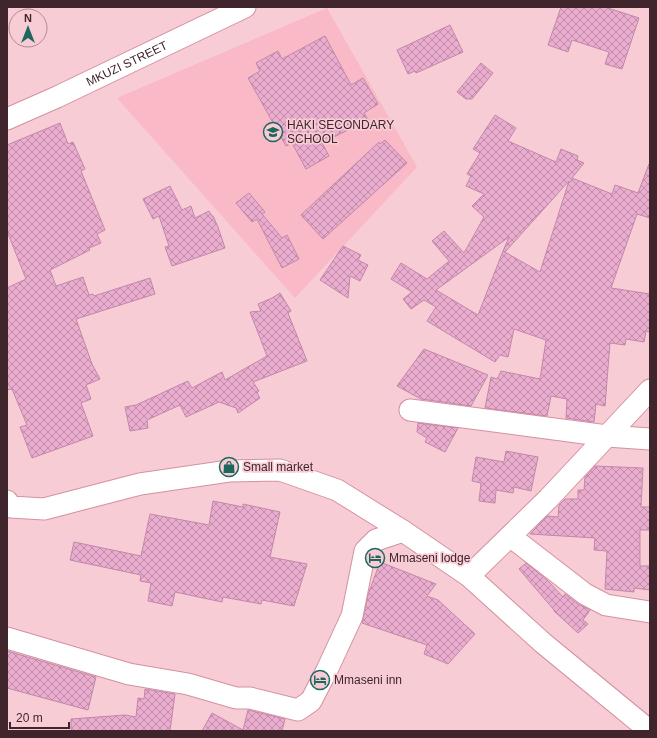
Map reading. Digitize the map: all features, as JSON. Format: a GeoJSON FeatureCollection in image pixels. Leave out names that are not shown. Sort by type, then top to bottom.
{"type":"FeatureCollection","features":[{"type":"Feature","properties":{"kind":"street","name":"MKUZI STREET"},"geometry":{"type":"LineString","coordinates":[[7,119],[57,97],[245,7]]}},
{"type":"Feature","properties":{"kind":"street"},"geometry":{"type":"LineString","coordinates":[[469,576],[548,499],[650,390]]}},
{"type":"Feature","properties":{"kind":"street"},"geometry":{"type":"LineString","coordinates":[[410,410],[607,436],[650,439]]}},
{"type":"Feature","properties":{"kind":"street"},"geometry":{"type":"LineString","coordinates":[[8,507],[44,509],[140,484],[229,471],[280,470],[337,490],[403,531],[469,576],[543,643],[650,731]]}},
{"type":"Feature","properties":{"kind":"street"},"geometry":{"type":"LineString","coordinates":[[7,638],[129,674],[188,684],[236,698],[250,698],[298,710],[311,702],[328,670],[352,616],[365,551],[376,540],[403,531]]}},
{"type":"Feature","properties":{"kind":"street"},"geometry":{"type":"LineString","coordinates":[[510,536],[585,594],[606,605],[650,612]]}},
{"type":"Feature","properties":{"kind":"shaded area","name":"HAKI SECONDARY SCHOOL"},"geometry":{"type":"Polygon","coordinates":[[[327,8],[417,167],[295,298],[117,98],[327,8]]]}},
{"type":"Feature","properties":{"kind":"building"},"geometry":{"type":"Polygon","coordinates":[[[561,7],[605,7],[639,18],[622,69],[605,64],[609,52],[572,40],[568,52],[548,45],[561,7]]]}},
{"type":"Feature","properties":{"kind":"building"},"geometry":{"type":"Polygon","coordinates":[[[450,25],[463,52],[416,73],[415,71],[408,74],[397,50],[450,25]]]}},
{"type":"Feature","properties":{"kind":"building"},"geometry":{"type":"Polygon","coordinates":[[[325,36],[351,85],[363,78],[378,104],[364,113],[368,120],[322,143],[329,156],[306,169],[292,143],[286,146],[248,78],[260,71],[256,63],[278,51],[282,59],[325,36]]]}},
{"type":"Feature","properties":{"kind":"building"},"geometry":{"type":"Polygon","coordinates":[[[481,63],[493,73],[472,99],[466,99],[457,92],[481,63]]]}},
{"type":"Feature","properties":{"kind":"building"},"geometry":{"type":"Polygon","coordinates":[[[495,115],[516,128],[508,141],[556,162],[561,149],[578,156],[577,160],[584,163],[572,178],[612,194],[615,185],[638,193],[649,164],[650,165],[650,218],[637,214],[611,288],[650,294],[650,332],[646,331],[644,342],[626,339],[625,345],[610,343],[605,406],[596,404],[594,422],[566,418],[567,399],[551,396],[547,416],[485,408],[491,377],[497,379],[501,371],[540,379],[546,340],[514,329],[508,357],[500,355],[495,362],[427,321],[436,307],[424,300],[411,309],[403,299],[412,292],[391,279],[401,263],[427,279],[449,261],[432,241],[444,231],[464,253],[484,217],[472,206],[484,194],[466,186],[471,176],[467,174],[480,153],[473,149],[495,115]],[[569,181],[505,252],[503,251],[540,272],[569,181]],[[509,237],[436,290],[478,315],[503,251],[509,237]]]}},
{"type":"Feature","properties":{"kind":"building"},"geometry":{"type":"Polygon","coordinates":[[[60,123],[68,144],[73,142],[85,169],[81,171],[105,230],[97,234],[101,243],[50,270],[56,286],[83,277],[89,295],[93,294],[94,296],[150,278],[155,294],[76,319],[92,364],[100,379],[86,385],[91,399],[81,403],[93,436],[32,458],[20,427],[27,425],[12,389],[7,390],[7,288],[26,279],[7,231],[7,145],[60,123]]]}},
{"type":"Feature","properties":{"kind":"building"},"geometry":{"type":"Polygon","coordinates":[[[385,140],[407,163],[323,239],[301,215],[379,142],[380,144],[385,140]]]}},
{"type":"Feature","properties":{"kind":"building"},"geometry":{"type":"Polygon","coordinates":[[[170,186],[182,210],[191,206],[195,218],[209,211],[218,227],[225,248],[172,266],[165,247],[169,246],[159,216],[153,219],[143,199],[170,186]]]}},
{"type":"Feature","properties":{"kind":"building"},"geometry":{"type":"Polygon","coordinates":[[[249,193],[265,212],[262,214],[282,238],[287,235],[299,259],[282,268],[257,219],[252,222],[236,203],[249,193]]]}},
{"type":"Feature","properties":{"kind":"building"},"geometry":{"type":"Polygon","coordinates":[[[343,246],[361,255],[358,260],[368,265],[360,281],[350,276],[348,298],[320,280],[343,246]]]}},
{"type":"Feature","properties":{"kind":"building"},"geometry":{"type":"Polygon","coordinates":[[[280,293],[291,311],[288,313],[307,361],[253,382],[259,391],[257,393],[260,398],[238,413],[236,408],[219,402],[186,417],[180,405],[147,420],[148,428],[130,431],[125,407],[136,405],[188,381],[192,388],[222,372],[225,380],[267,356],[250,312],[261,311],[258,304],[280,293]]]}},
{"type":"Feature","properties":{"kind":"building"},"geometry":{"type":"Polygon","coordinates":[[[424,349],[488,375],[471,406],[421,399],[397,386],[424,349]]]}},
{"type":"Feature","properties":{"kind":"building"},"geometry":{"type":"Polygon","coordinates":[[[418,423],[458,428],[445,452],[425,442],[427,438],[417,432],[418,423]]]}},
{"type":"Feature","properties":{"kind":"building"},"geometry":{"type":"Polygon","coordinates":[[[506,451],[538,457],[531,491],[514,487],[513,493],[496,490],[495,503],[479,501],[481,483],[472,481],[476,457],[504,462],[506,451]]]}},
{"type":"Feature","properties":{"kind":"building"},"geometry":{"type":"Polygon","coordinates":[[[595,466],[643,468],[641,507],[650,507],[650,530],[640,530],[640,566],[650,566],[650,590],[634,588],[634,592],[605,589],[607,551],[594,550],[595,538],[530,534],[547,516],[558,517],[559,505],[565,499],[578,499],[578,490],[584,490],[585,477],[595,466]]]}},
{"type":"Feature","properties":{"kind":"building"},"geometry":{"type":"Polygon","coordinates":[[[213,501],[243,507],[243,504],[280,512],[270,557],[307,564],[294,606],[262,600],[261,604],[223,597],[222,602],[175,592],[172,606],[148,601],[151,583],[140,581],[141,575],[70,560],[74,542],[141,556],[150,514],[209,525],[213,501]]]}},
{"type":"Feature","properties":{"kind":"building"},"geometry":{"type":"Polygon","coordinates":[[[380,562],[436,584],[427,596],[438,600],[475,634],[448,664],[424,654],[427,645],[362,623],[368,595],[380,562]]]}},
{"type":"Feature","properties":{"kind":"building"},"geometry":{"type":"Polygon","coordinates":[[[526,563],[547,580],[563,597],[565,594],[578,604],[590,610],[583,620],[588,624],[578,633],[554,611],[519,569],[526,563]]]}},
{"type":"Feature","properties":{"kind":"building"},"geometry":{"type":"Polygon","coordinates":[[[7,651],[96,677],[88,710],[7,688],[7,651]]]}},
{"type":"Feature","properties":{"kind":"building"},"geometry":{"type":"Polygon","coordinates":[[[145,689],[175,694],[170,731],[71,731],[71,719],[125,715],[136,717],[138,698],[144,699],[145,689]]]}},
{"type":"Feature","properties":{"kind":"building"},"geometry":{"type":"Polygon","coordinates":[[[248,710],[285,719],[282,731],[202,731],[212,713],[243,730],[248,710]]]}},
{"type":"Feature","properties":{"kind":"place","name":"HAKI SECONDARY SCHOOL"},"geometry":{"type":"Point","coordinates":[273,132]}},
{"type":"Feature","properties":{"kind":"place","name":"Small market"},"geometry":{"type":"Point","coordinates":[229,467]}},
{"type":"Feature","properties":{"kind":"place","name":"Mmaseni lodge"},"geometry":{"type":"Point","coordinates":[375,558]}},
{"type":"Feature","properties":{"kind":"place","name":"Mmaseni inn"},"geometry":{"type":"Point","coordinates":[320,680]}}]}
